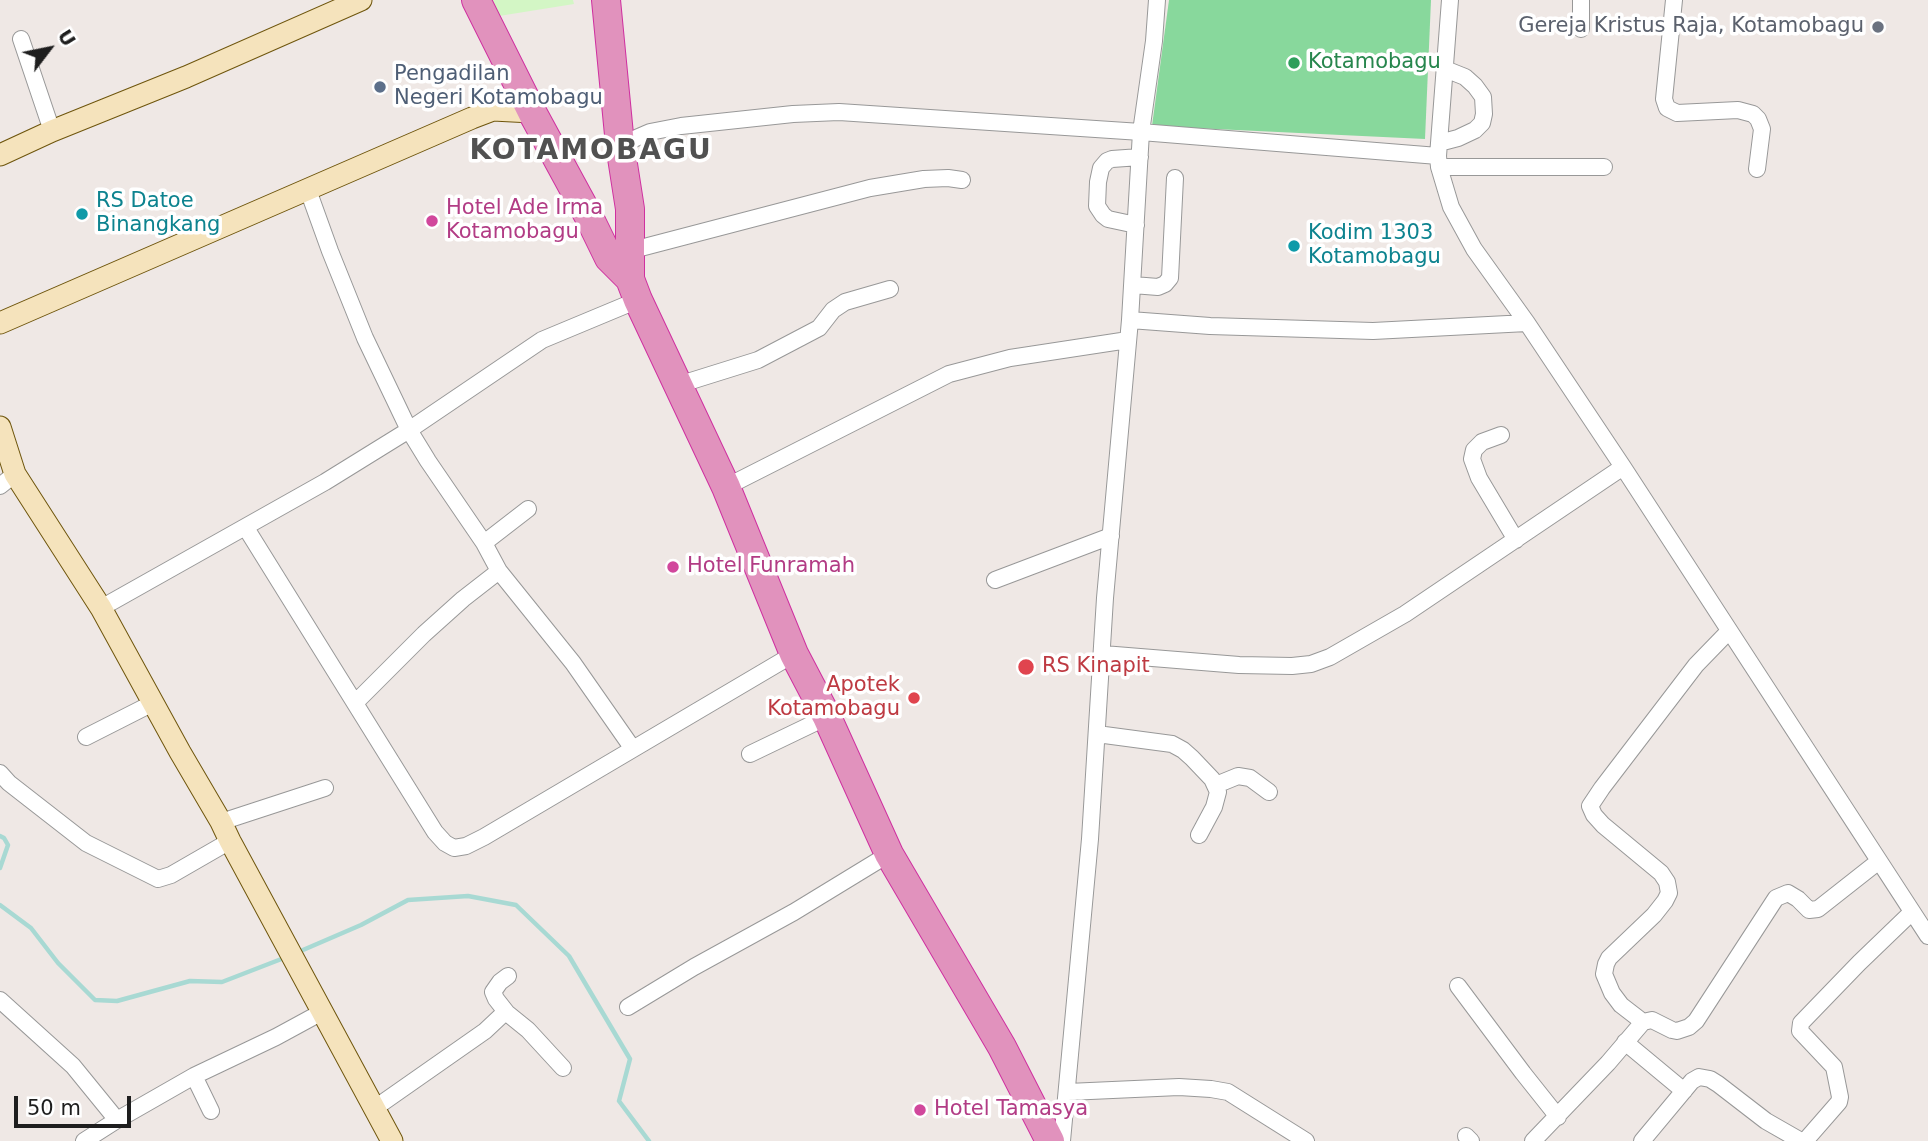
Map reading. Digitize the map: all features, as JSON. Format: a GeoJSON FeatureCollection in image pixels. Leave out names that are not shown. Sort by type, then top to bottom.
{"type":"FeatureCollection","features":[{"type":"Feature","properties":{"kind":"highway"},"geometry":{"type":"LineString","coordinates":[[476,0],[609,258],[634,290],[726,487],[794,654],[827,717],[889,854],[1002,1047],[1050,1141]]}},
{"type":"Feature","properties":{"kind":"highway"},"geometry":{"type":"LineString","coordinates":[[606,0],[620,145],[630,209],[629,251],[634,290]]}},
{"type":"Feature","properties":{"kind":"highway"},"geometry":{"type":"LineString","coordinates":[[589,215],[630,209]]}},
{"type":"Feature","properties":{"kind":"street"},"geometry":{"type":"LineString","coordinates":[[0,155],[361,0]]}},
{"type":"Feature","properties":{"kind":"street"},"geometry":{"type":"LineString","coordinates":[[1062,1141],[1090,839],[1105,598],[1133,285],[1141,132],[1157,0]]}},
{"type":"Feature","properties":{"kind":"street"},"geometry":{"type":"LineString","coordinates":[[1450,0],[1439,155],[1451,206],[1474,249],[1623,467],[1928,936]]}},
{"type":"Feature","properties":{"kind":"street"},"geometry":{"type":"LineString","coordinates":[[1581,0],[1581,29]]}},
{"type":"Feature","properties":{"kind":"street"},"geometry":{"type":"LineString","coordinates":[[1674,0],[1664,99],[1668,108],[1677,113],[1738,110],[1753,114],[1762,129],[1757,169]]}},
{"type":"Feature","properties":{"kind":"street"},"geometry":{"type":"LineString","coordinates":[[21,39],[52,131]]}},
{"type":"Feature","properties":{"kind":"street"},"geometry":{"type":"LineString","coordinates":[[1439,155],[1458,138],[1475,130],[1482,123],[1485,114],[1483,97],[1475,86],[1465,77],[1445,69]]}},
{"type":"Feature","properties":{"kind":"street"},"geometry":{"type":"LineString","coordinates":[[493,110],[515,78]]}},
{"type":"Feature","properties":{"kind":"street"},"geometry":{"type":"LineString","coordinates":[[0,323],[493,110],[532,112]]}},
{"type":"Feature","properties":{"kind":"street"},"geometry":{"type":"LineString","coordinates":[[620,145],[650,132],[681,126],[793,114],[839,113],[1141,132],[1604,167]]}},
{"type":"Feature","properties":{"kind":"street"},"geometry":{"type":"LineString","coordinates":[[1136,226],[1108,219],[1103,215],[1097,206],[1098,182],[1101,168],[1107,161],[1140,157]]}},
{"type":"Feature","properties":{"kind":"street"},"geometry":{"type":"LineString","coordinates":[[1133,285],[1158,287],[1166,284],[1170,278],[1175,178]]}},
{"type":"Feature","properties":{"kind":"street"},"geometry":{"type":"LineString","coordinates":[[629,251],[870,188],[924,179],[962,180]]}},
{"type":"Feature","properties":{"kind":"street"},"geometry":{"type":"LineString","coordinates":[[308,190],[365,338],[409,430],[499,570],[573,663],[633,749]]}},
{"type":"Feature","properties":{"kind":"street"},"geometry":{"type":"LineString","coordinates":[[678,385],[758,360],[819,328],[833,310],[845,302],[890,289]]}},
{"type":"Feature","properties":{"kind":"street"},"geometry":{"type":"LineString","coordinates":[[101,608],[246,528],[409,430],[542,340],[634,290]]}},
{"type":"Feature","properties":{"kind":"street"},"geometry":{"type":"LineString","coordinates":[[1130,320],[1210,326],[1373,331],[1527,323]]}},
{"type":"Feature","properties":{"kind":"street"},"geometry":{"type":"LineString","coordinates":[[726,487],[949,374],[1010,358],[1128,340]]}},
{"type":"Feature","properties":{"kind":"street"},"geometry":{"type":"LineString","coordinates":[[0,427],[8,480],[101,608],[226,832],[392,1141]]}},
{"type":"Feature","properties":{"kind":"street"},"geometry":{"type":"LineString","coordinates":[[1501,435],[1482,442],[1474,450],[1472,459],[1479,478],[1516,540]]}},
{"type":"Feature","properties":{"kind":"street"},"geometry":{"type":"LineString","coordinates":[[1103,654],[1239,665],[1292,667],[1311,664],[1330,657],[1405,614],[1623,467]]}},
{"type":"Feature","properties":{"kind":"street"},"geometry":{"type":"LineString","coordinates":[[484,543],[528,509]]}},
{"type":"Feature","properties":{"kind":"street"},"geometry":{"type":"LineString","coordinates":[[246,528],[435,832],[454,848],[466,846],[484,837],[794,654]]}},
{"type":"Feature","properties":{"kind":"street"},"geometry":{"type":"LineString","coordinates":[[995,580],[1111,536]]}},
{"type":"Feature","properties":{"kind":"street"},"geometry":{"type":"LineString","coordinates":[[355,703],[424,634],[499,570]]}},
{"type":"Feature","properties":{"kind":"street"},"geometry":{"type":"LineString","coordinates":[[1643,1022],[1621,1005],[1604,974],[1609,958],[1665,901],[1669,893],[1667,882],[1661,873],[1603,825],[1590,806],[1696,665],[1729,631]]}},
{"type":"Feature","properties":{"kind":"street"},"geometry":{"type":"LineString","coordinates":[[86,737],[153,703]]}},
{"type":"Feature","properties":{"kind":"street"},"geometry":{"type":"LineString","coordinates":[[750,754],[827,717]]}},
{"type":"Feature","properties":{"kind":"street"},"geometry":{"type":"LineString","coordinates":[[1097,734],[1172,744],[1183,750],[1216,785],[1218,792],[1214,807],[1199,835]]}},
{"type":"Feature","properties":{"kind":"street"},"geometry":{"type":"LineString","coordinates":[[0,774],[86,843],[158,879],[171,875],[226,832],[325,788]]}},
{"type":"Feature","properties":{"kind":"street"},"geometry":{"type":"LineString","coordinates":[[1216,785],[1238,776],[1250,778],[1269,792]]}},
{"type":"Feature","properties":{"kind":"street"},"geometry":{"type":"LineString","coordinates":[[628,1007],[889,854]]}},
{"type":"Feature","properties":{"kind":"street"},"geometry":{"type":"LineString","coordinates":[[1533,1141],[1643,1022],[1652,1020],[1678,1031],[1696,1021],[1776,898],[1788,893],[1809,910],[1818,909],[1879,861]]}},
{"type":"Feature","properties":{"kind":"street"},"geometry":{"type":"LineString","coordinates":[[1642,1141],[1692,1081],[1699,1077],[1710,1079],[1766,1121],[1803,1141],[1839,1102],[1840,1097],[1834,1067],[1800,1031],[1801,1023],[1912,912]]}},
{"type":"Feature","properties":{"kind":"street"},"geometry":{"type":"LineString","coordinates":[[508,976],[494,992],[496,999],[563,1068]]}},
{"type":"Feature","properties":{"kind":"street"},"geometry":{"type":"LineString","coordinates":[[1458,986],[1558,1117]]}},
{"type":"Feature","properties":{"kind":"street"},"geometry":{"type":"LineString","coordinates":[[0,1000],[73,1066],[117,1119]]}},
{"type":"Feature","properties":{"kind":"street"},"geometry":{"type":"LineString","coordinates":[[85,1141],[117,1119],[194,1076],[322,1012]]}},
{"type":"Feature","properties":{"kind":"street"},"geometry":{"type":"LineString","coordinates":[[375,1108],[507,1013]]}},
{"type":"Feature","properties":{"kind":"street"},"geometry":{"type":"LineString","coordinates":[[1625,1042],[1684,1091]]}},
{"type":"Feature","properties":{"kind":"street"},"geometry":{"type":"LineString","coordinates":[[194,1076],[211,1111]]}},
{"type":"Feature","properties":{"kind":"street"},"geometry":{"type":"LineString","coordinates":[[1068,1092],[1179,1087],[1228,1092],[1306,1141]]}},
{"type":"Feature","properties":{"kind":"green space"},"geometry":{"type":"Polygon","coordinates":[[[492,0],[573,0],[574,4],[499,16],[492,0]]]}},
{"type":"Feature","properties":{"kind":"green space","name":"Kotamobagu"},"geometry":{"type":"Polygon","coordinates":[[[1169,0],[1431,0],[1425,139],[1152,126],[1169,0]]]}},
{"type":"Feature","properties":{"kind":"waterway"},"geometry":{"type":"LineString","coordinates":[[0,836],[8,845],[0,868]]}},
{"type":"Feature","properties":{"kind":"waterway"},"geometry":{"type":"LineString","coordinates":[[296,953],[361,925],[408,900],[468,896],[516,905],[569,956],[630,1059],[619,1101],[649,1141]]}},
{"type":"Feature","properties":{"kind":"waterway"},"geometry":{"type":"LineString","coordinates":[[0,905],[31,928],[58,963],[95,1000],[117,1001],[190,981],[222,982],[284,958]]}},
{"type":"Feature","properties":{"kind":"place","name":"Gereja Kristus Raja, Kotamobagu"},"geometry":{"type":"Point","coordinates":[1878,27]}},
{"type":"Feature","properties":{"kind":"place","name":"Kotamobagu"},"geometry":{"type":"Point","coordinates":[1294,63]}},
{"type":"Feature","properties":{"kind":"place","name":"Pengadilan Negeri Kotamobagu"},"geometry":{"type":"Point","coordinates":[380,87]}},
{"type":"Feature","properties":{"kind":"place","name":"RS Datoe Binangkang"},"geometry":{"type":"Point","coordinates":[82,214]}},
{"type":"Feature","properties":{"kind":"place","name":"Hotel Ade Irma Kotamobagu"},"geometry":{"type":"Point","coordinates":[432,221]}},
{"type":"Feature","properties":{"kind":"place","name":"Kodim 1303 Kotamobagu"},"geometry":{"type":"Point","coordinates":[1294,246]}},
{"type":"Feature","properties":{"kind":"place","name":"Hotel Funramah"},"geometry":{"type":"Point","coordinates":[673,567]}},
{"type":"Feature","properties":{"kind":"place","name":"RS Kinapit"},"geometry":{"type":"Point","coordinates":[1026,667]}},
{"type":"Feature","properties":{"kind":"place","name":"Apotek Kotamobagu"},"geometry":{"type":"Point","coordinates":[914,698]}},
{"type":"Feature","properties":{"kind":"place","name":"Hotel Tamasya"},"geometry":{"type":"Point","coordinates":[920,1110]}},
{"type":"Feature","properties":{"kind":"district","name":"KOTAMOBAGU"},"geometry":{"type":"Point","coordinates":[591,152]}}]}
